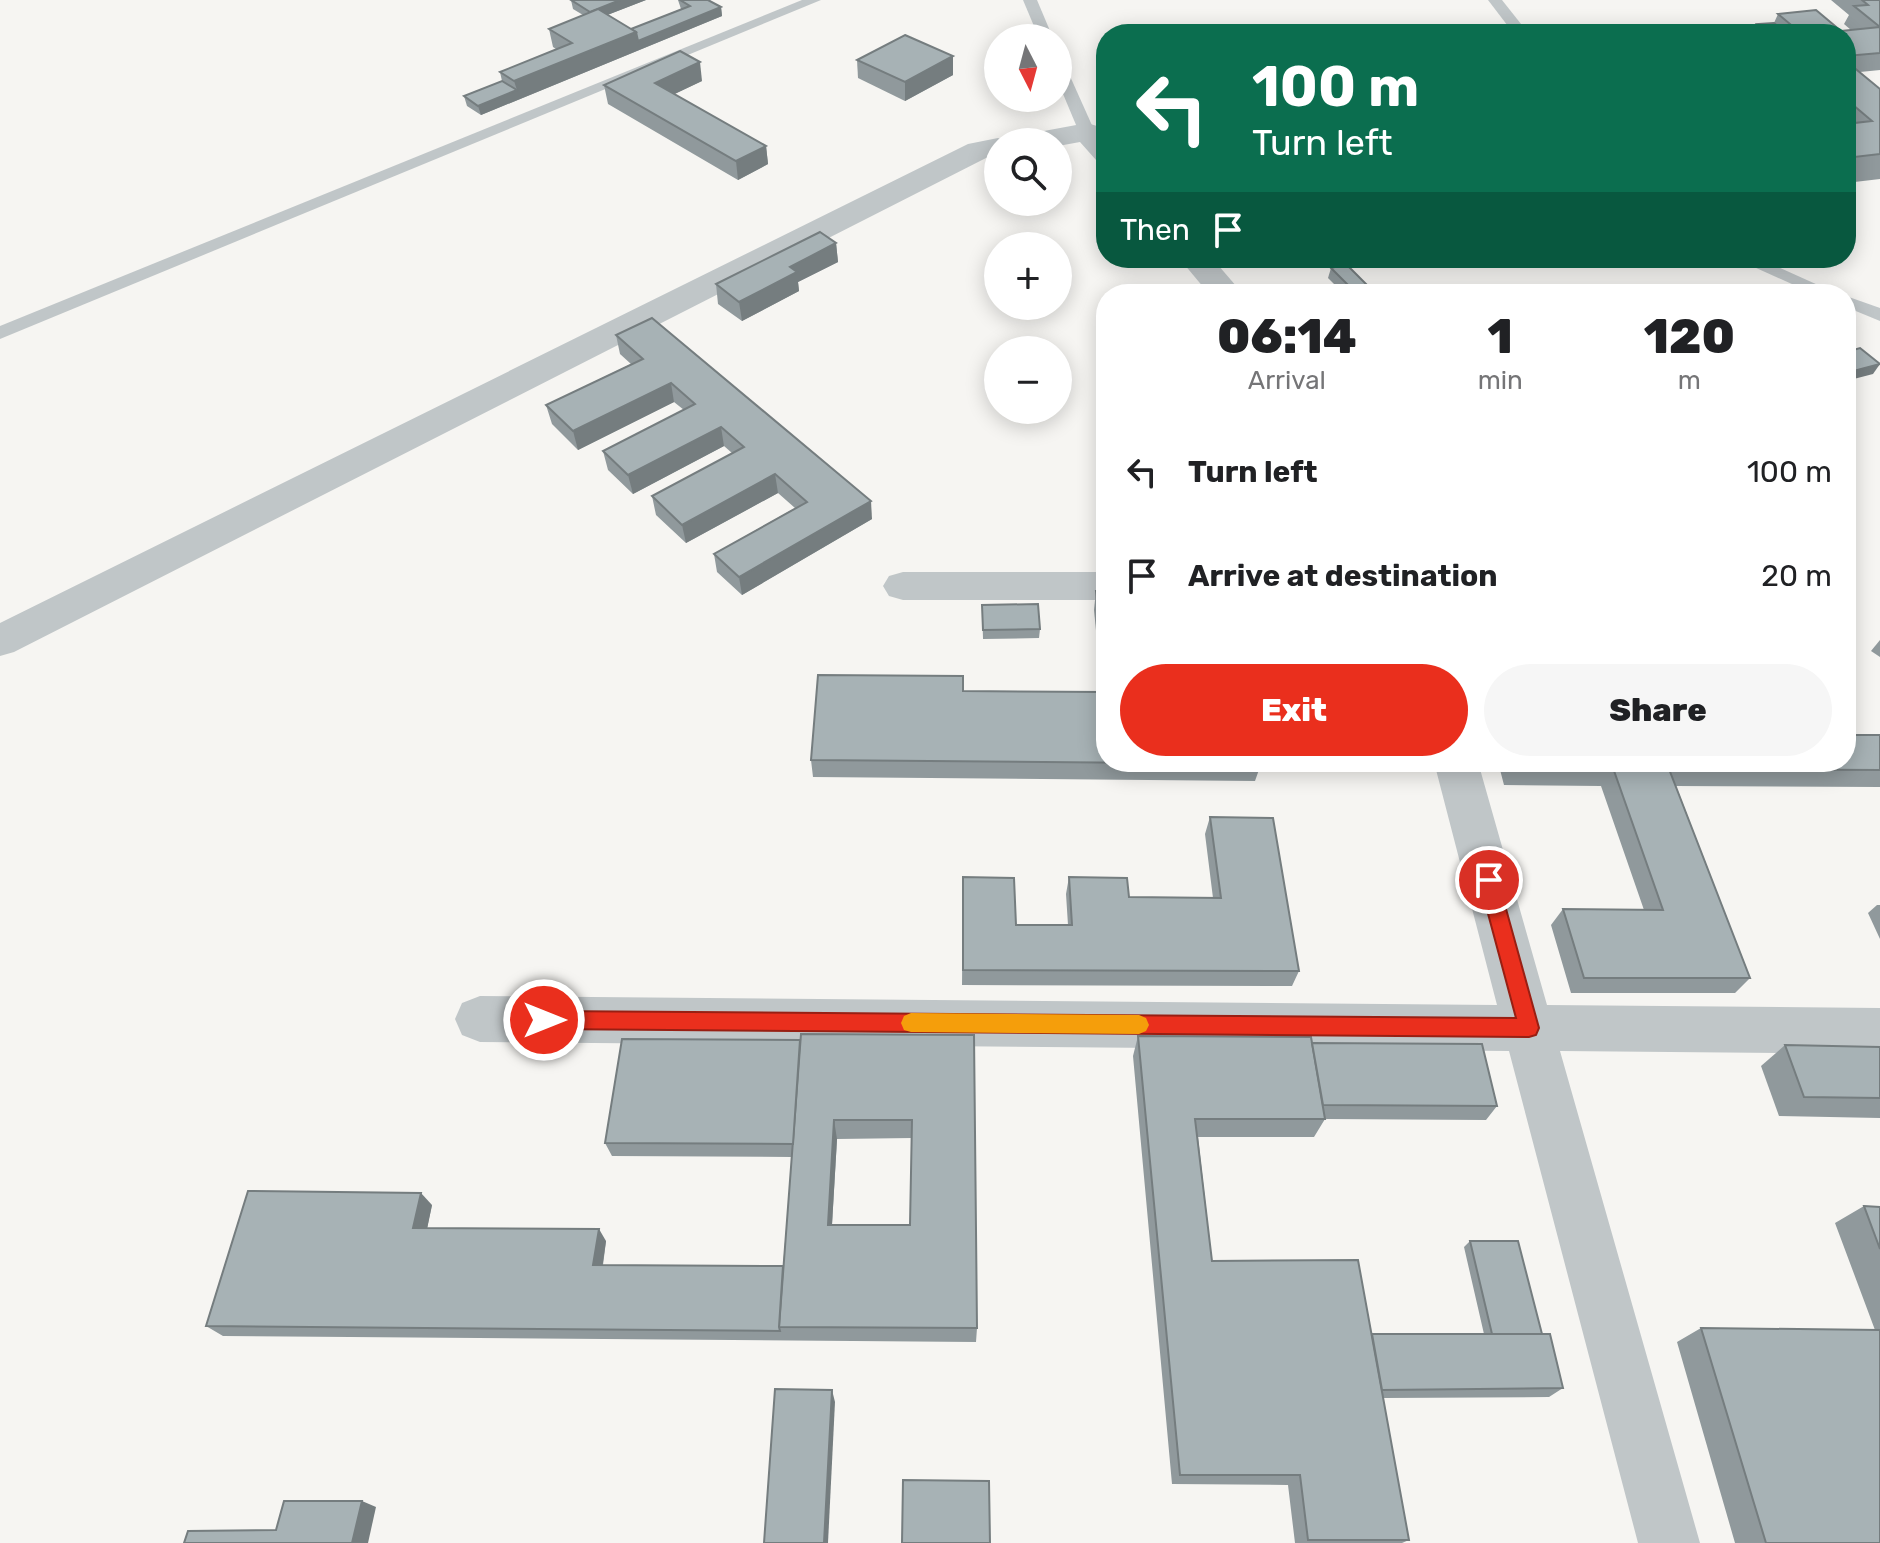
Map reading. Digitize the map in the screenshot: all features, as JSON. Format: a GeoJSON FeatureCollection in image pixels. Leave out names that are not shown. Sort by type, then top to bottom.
{"type":"FeatureCollection","features":[{"type":"Feature","properties":{"kind":"street"},"geometry":{"type":"LineString","coordinates":[[1072,134],[1087,132],[1096,142]]}},
{"type":"Feature","properties":{"kind":"street"},"geometry":{"type":"LineString","coordinates":[[1,638],[984,149]]}},
{"type":"Feature","properties":{"kind":"street"},"geometry":{"type":"LineString","coordinates":[[1204,268],[1218,284]]}},
{"type":"Feature","properties":{"kind":"street"},"geometry":{"type":"LineString","coordinates":[[903,586],[1096,586]]}},
{"type":"Feature","properties":{"kind":"street"},"geometry":{"type":"LineString","coordinates":[[1459,772],[1669,1543]]}},
{"type":"Feature","properties":{"kind":"street"},"geometry":{"type":"LineString","coordinates":[[480,1019],[1880,1031]]}},
{"type":"Feature","properties":{"kind":"lane"},"geometry":{"type":"LineString","coordinates":[[0,333],[814,0]]}},
{"type":"Feature","properties":{"kind":"lane"},"geometry":{"type":"LineString","coordinates":[[1030,0],[1040,24]]}},
{"type":"Feature","properties":{"kind":"lane"},"geometry":{"type":"LineString","coordinates":[[1495,0],[1514,24]]}},
{"type":"Feature","properties":{"kind":"lane"},"geometry":{"type":"LineString","coordinates":[[1072,97],[1087,132]]}},
{"type":"Feature","properties":{"kind":"lane"},"geometry":{"type":"LineString","coordinates":[[1767,268],[1805,284]]}},
{"type":"Feature","properties":{"kind":"lane"},"geometry":{"type":"LineString","coordinates":[[1856,305],[1880,315]]}},
{"type":"Feature","properties":{"kind":"building"},"geometry":{"type":"Polygon","coordinates":[[[571,0],[620,0],[590,12],[571,0]]]}},
{"type":"Feature","properties":{"kind":"building"},"geometry":{"type":"Polygon","coordinates":[[[680,0],[708,0],[721,7],[638,41],[636,32],[631,29],[690,6],[680,0]]]}},
{"type":"Feature","properties":{"kind":"building"},"geometry":{"type":"Polygon","coordinates":[[[1862,0],[1880,0],[1880,27],[1854,6],[1868,5],[1862,0]]]}},
{"type":"Feature","properties":{"kind":"building"},"geometry":{"type":"Polygon","coordinates":[[[598,9],[636,32],[514,81],[500,72],[572,43],[549,29],[598,9]]]}},
{"type":"Feature","properties":{"kind":"building"},"geometry":{"type":"Polygon","coordinates":[[[1816,10],[1833,24],[1790,24],[1778,14],[1816,10]]]}},
{"type":"Feature","properties":{"kind":"building"},"geometry":{"type":"Polygon","coordinates":[[[1880,27],[1880,53],[1856,55],[1856,29],[1880,27]]]}},
{"type":"Feature","properties":{"kind":"building"},"geometry":{"type":"Polygon","coordinates":[[[905,35],[953,56],[905,82],[857,60],[905,35]]]}},
{"type":"Feature","properties":{"kind":"building"},"geometry":{"type":"Polygon","coordinates":[[[680,51],[700,62],[655,83],[766,146],[736,161],[604,85],[680,51]]]}},
{"type":"Feature","properties":{"kind":"building"},"geometry":{"type":"Polygon","coordinates":[[[1856,69],[1880,89],[1880,154],[1856,157],[1856,123],[1872,121],[1856,107],[1856,69]]]}},
{"type":"Feature","properties":{"kind":"building"},"geometry":{"type":"Polygon","coordinates":[[[502,81],[517,90],[478,106],[464,96],[502,81]]]}},
{"type":"Feature","properties":{"kind":"building"},"geometry":{"type":"Polygon","coordinates":[[[820,232],[836,243],[790,267],[797,272],[739,302],[716,284],[820,232]]]}},
{"type":"Feature","properties":{"kind":"building"},"geometry":{"type":"Polygon","coordinates":[[[1331,268],[1350,268],[1366,284],[1347,284],[1331,268]]]}},
{"type":"Feature","properties":{"kind":"building"},"geometry":{"type":"Polygon","coordinates":[[[652,318],[871,501],[739,577],[714,554],[807,502],[775,474],[682,525],[652,496],[744,447],[721,427],[628,475],[603,451],[695,404],[671,383],[573,431],[546,405],[643,359],[616,335],[652,318]]]}},
{"type":"Feature","properties":{"kind":"building"},"geometry":{"type":"Polygon","coordinates":[[[1860,348],[1880,364],[1856,370],[1856,349],[1860,348]]]}},
{"type":"Feature","properties":{"kind":"building"},"geometry":{"type":"Polygon","coordinates":[[[1038,604],[1040,629],[983,630],[982,605],[1038,604]]]}},
{"type":"Feature","properties":{"kind":"building"},"geometry":{"type":"Polygon","coordinates":[[[818,675],[963,676],[963,691],[1096,692],[1096,763],[811,760],[818,675]]]}},
{"type":"Feature","properties":{"kind":"building"},"geometry":{"type":"Polygon","coordinates":[[[1856,735],[1880,735],[1880,770],[1856,770],[1856,735]]]}},
{"type":"Feature","properties":{"kind":"building"},"geometry":{"type":"Polygon","coordinates":[[[1614,772],[1670,772],[1750,978],[1584,978],[1563,909],[1663,910],[1614,772]]]}},
{"type":"Feature","properties":{"kind":"building"},"geometry":{"type":"Polygon","coordinates":[[[1210,817],[1273,818],[1299,971],[963,970],[963,877],[1014,878],[1016,925],[1072,925],[1069,877],[1127,878],[1129,897],[1221,898],[1210,817]]]}},
{"type":"Feature","properties":{"kind":"building"},"geometry":{"type":"Polygon","coordinates":[[[801,1034],[974,1035],[977,1328],[779,1327],[801,1034]],[[834,1120],[828,1225],[910,1225],[912,1120],[834,1120]]]}},
{"type":"Feature","properties":{"kind":"building"},"geometry":{"type":"Polygon","coordinates":[[[1138,1036],[1311,1037],[1325,1119],[1195,1119],[1212,1261],[1358,1260],[1409,1540],[1308,1540],[1300,1475],[1180,1475],[1138,1036]]]}},
{"type":"Feature","properties":{"kind":"building"},"geometry":{"type":"Polygon","coordinates":[[[622,1039],[800,1040],[793,1144],[605,1143],[622,1039]]]}},
{"type":"Feature","properties":{"kind":"building"},"geometry":{"type":"Polygon","coordinates":[[[1312,1043],[1482,1044],[1497,1106],[1323,1105],[1312,1043]]]}},
{"type":"Feature","properties":{"kind":"building"},"geometry":{"type":"Polygon","coordinates":[[[1785,1045],[1880,1047],[1880,1098],[1804,1097],[1785,1045]]]}},
{"type":"Feature","properties":{"kind":"building"},"geometry":{"type":"Polygon","coordinates":[[[248,1191],[421,1193],[413,1228],[599,1229],[593,1265],[783,1266],[780,1331],[206,1326],[248,1191]]]}},
{"type":"Feature","properties":{"kind":"building"},"geometry":{"type":"Polygon","coordinates":[[[1864,1206],[1880,1207],[1880,1249],[1864,1206]]]}},
{"type":"Feature","properties":{"kind":"building"},"geometry":{"type":"Polygon","coordinates":[[[1470,1241],[1518,1241],[1542,1334],[1492,1334],[1470,1241]]]}},
{"type":"Feature","properties":{"kind":"building"},"geometry":{"type":"Polygon","coordinates":[[[1701,1328],[1880,1330],[1880,1543],[1766,1543],[1701,1328]]]}},
{"type":"Feature","properties":{"kind":"building"},"geometry":{"type":"Polygon","coordinates":[[[1372,1334],[1550,1334],[1563,1388],[1382,1390],[1372,1334]]]}},
{"type":"Feature","properties":{"kind":"building"},"geometry":{"type":"Polygon","coordinates":[[[775,1389],[832,1390],[824,1543],[764,1543],[775,1389]]]}},
{"type":"Feature","properties":{"kind":"building"},"geometry":{"type":"Polygon","coordinates":[[[903,1480],[989,1481],[990,1543],[902,1543],[903,1480]]]}},
{"type":"Feature","properties":{"kind":"building"},"geometry":{"type":"Polygon","coordinates":[[[284,1501],[362,1501],[352,1543],[184,1543],[188,1531],[276,1530],[284,1501]]]}},
{"type":"Feature","properties":{"kind":"slow traffic"},"geometry":{"type":"LineString","coordinates":[[911,1023],[1139,1025]]}},
{"type":"Feature","properties":{"kind":"route"},"geometry":{"type":"LineString","coordinates":[[544,1020],[1529,1028],[1489,880]]}}]}
